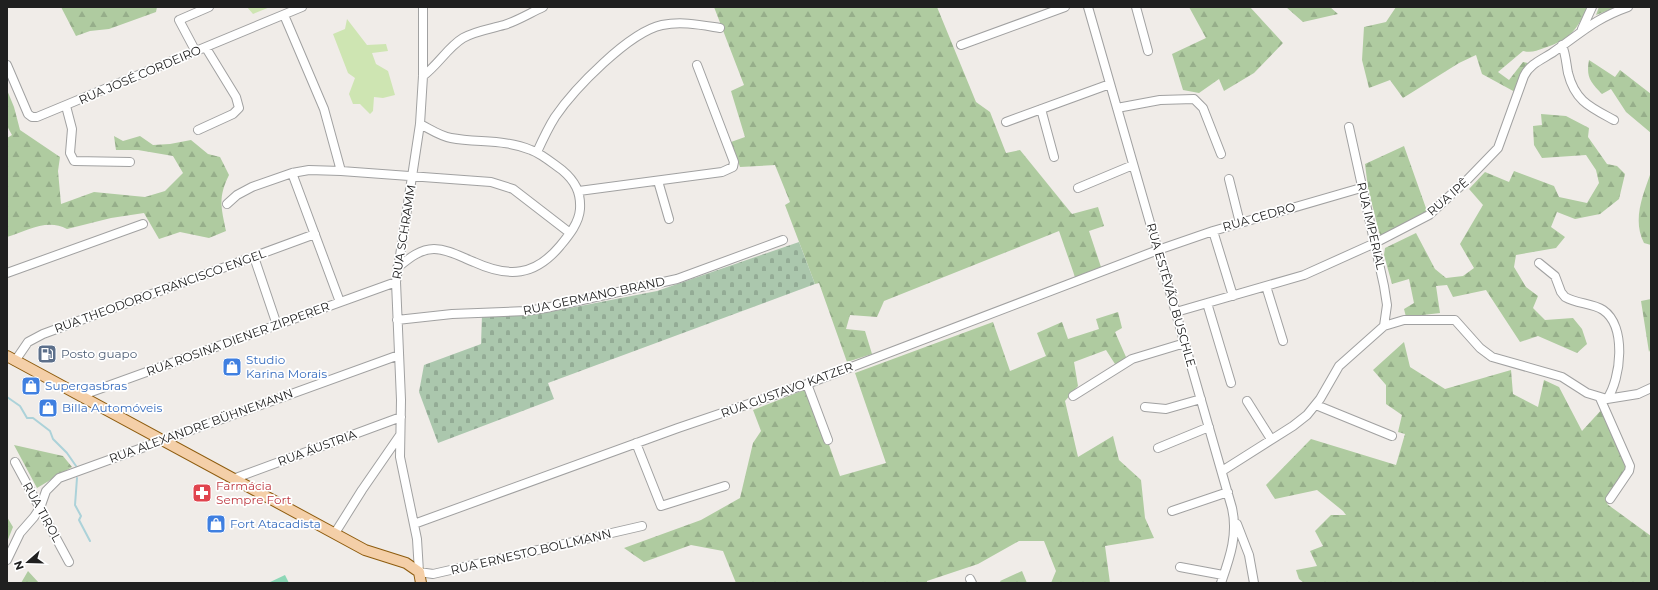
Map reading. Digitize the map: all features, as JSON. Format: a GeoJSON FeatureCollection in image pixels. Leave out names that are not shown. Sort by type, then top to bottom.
{"type":"FeatureCollection","features":[{"type":"Feature","properties":{"kind":"main road"},"geometry":{"type":"LineString","coordinates":[[11,359],[365,550],[406,563],[419,572],[421,583]]}},
{"type":"Feature","properties":{"kind":"street"},"geometry":{"type":"LineString","coordinates":[[196,52],[180,20],[209,7]]}},
{"type":"Feature","properties":{"kind":"street","name":"RUA JOSÉ CORDEIRO"},"geometry":{"type":"LineString","coordinates":[[7,65],[28,114],[32,117],[37,117],[302,7]]}},
{"type":"Feature","properties":{"kind":"street","name":"RUA SCHRAMM"},"geometry":{"type":"LineString","coordinates":[[419,572],[419,550],[402,468],[396,282],[420,124],[423,76],[423,7]]}},
{"type":"Feature","properties":{"kind":"street"},"geometry":{"type":"LineString","coordinates":[[423,76],[438,64],[456,43],[462,39],[474,33],[510,23],[542,7]]}},
{"type":"Feature","properties":{"kind":"street"},"geometry":{"type":"LineString","coordinates":[[961,46],[1065,7]]}},
{"type":"Feature","properties":{"kind":"street","name":"RUA ESTÊVÃO BUSCHLE"},"geometry":{"type":"LineString","coordinates":[[1088,7],[1235,519],[1234,539],[1222,579]]}},
{"type":"Feature","properties":{"kind":"street"},"geometry":{"type":"LineString","coordinates":[[1136,7],[1148,51]]}},
{"type":"Feature","properties":{"kind":"street"},"geometry":{"type":"LineString","coordinates":[[1582,29],[1592,7]]}},
{"type":"Feature","properties":{"kind":"street","name":"RUA IPÊ"},"geometry":{"type":"LineString","coordinates":[[1176,312],[1304,274],[1375,243],[1429,215],[1490,158],[1501,142],[1526,71],[1582,29],[1607,15],[1628,7]]}},
{"type":"Feature","properties":{"kind":"street"},"geometry":{"type":"LineString","coordinates":[[284,14],[324,109],[341,171]]}},
{"type":"Feature","properties":{"kind":"street"},"geometry":{"type":"LineString","coordinates":[[537,152],[550,126],[568,100],[601,66],[635,38],[653,28],[670,24],[688,23],[720,28]]}},
{"type":"Feature","properties":{"kind":"street"},"geometry":{"type":"LineString","coordinates":[[1562,45],[1566,56],[1568,75],[1578,98],[1586,105],[1614,120]]}},
{"type":"Feature","properties":{"kind":"street"},"geometry":{"type":"LineString","coordinates":[[198,130],[233,114],[239,108],[236,96],[206,48]]}},
{"type":"Feature","properties":{"kind":"street"},"geometry":{"type":"LineString","coordinates":[[579,191],[658,182],[722,172],[730,169],[734,165],[697,65]]}},
{"type":"Feature","properties":{"kind":"street"},"geometry":{"type":"LineString","coordinates":[[1006,122],[1110,84]]}},
{"type":"Feature","properties":{"kind":"street"},"geometry":{"type":"LineString","coordinates":[[1117,108],[1146,102],[1194,99],[1203,108],[1221,154]]}},
{"type":"Feature","properties":{"kind":"street"},"geometry":{"type":"LineString","coordinates":[[66,106],[72,129],[70,153],[74,161],[130,162]]}},
{"type":"Feature","properties":{"kind":"street"},"geometry":{"type":"LineString","coordinates":[[1041,109],[1054,157]]}},
{"type":"Feature","properties":{"kind":"street"},"geometry":{"type":"LineString","coordinates":[[397,268],[413,256],[433,248],[449,251],[490,269],[510,272],[525,272],[546,260],[570,233],[579,215],[579,191],[575,183],[564,172],[537,152],[509,143],[444,136],[420,124]]}},
{"type":"Feature","properties":{"kind":"street","name":"RUA IMPERIAL"},"geometry":{"type":"LineString","coordinates":[[1349,127],[1356,152],[1361,188],[1375,243],[1387,305],[1384,326]]}},
{"type":"Feature","properties":{"kind":"street"},"geometry":{"type":"LineString","coordinates":[[1078,188],[1133,165]]}},
{"type":"Feature","properties":{"kind":"street"},"geometry":{"type":"LineString","coordinates":[[227,204],[244,191],[292,173],[309,170],[491,182],[507,186],[570,233]]}},
{"type":"Feature","properties":{"kind":"street"},"geometry":{"type":"LineString","coordinates":[[292,173],[340,302]]}},
{"type":"Feature","properties":{"kind":"street"},"geometry":{"type":"LineString","coordinates":[[1228,179],[1240,223]]}},
{"type":"Feature","properties":{"kind":"street"},"geometry":{"type":"LineString","coordinates":[[658,182],[668,219]]}},
{"type":"Feature","properties":{"kind":"street","name":"RUA CEDRO"},"geometry":{"type":"LineString","coordinates":[[1158,250],[1213,231],[1361,188]]}},
{"type":"Feature","properties":{"kind":"street"},"geometry":{"type":"LineString","coordinates":[[7,272],[143,224]]}},
{"type":"Feature","properties":{"kind":"street"},"geometry":{"type":"LineString","coordinates":[[1213,231],[1233,296]]}},
{"type":"Feature","properties":{"kind":"street","name":"RUA THEODORO FRANCISCO ENGEL"},"geometry":{"type":"LineString","coordinates":[[11,359],[32,339],[315,234]]}},
{"type":"Feature","properties":{"kind":"street","name":"RUA GERMANO BRAND"},"geometry":{"type":"LineString","coordinates":[[397,320],[452,314],[534,311],[677,278],[783,240]]}},
{"type":"Feature","properties":{"kind":"street","name":"RUA GUSTAVO KATZER"},"geometry":{"type":"LineString","coordinates":[[414,524],[807,384],[1158,250]]}},
{"type":"Feature","properties":{"kind":"street"},"geometry":{"type":"LineString","coordinates":[[254,257],[277,325]]}},
{"type":"Feature","properties":{"kind":"street"},"geometry":{"type":"LineString","coordinates":[[1539,263],[1555,276],[1565,297],[1604,311],[1615,324],[1619,337],[1619,354],[1616,379],[1613,389],[1603,399]]}},
{"type":"Feature","properties":{"kind":"street","name":"RUA ROSINA DIENER ZIPPERER"},"geometry":{"type":"LineString","coordinates":[[80,396],[396,282]]}},
{"type":"Feature","properties":{"kind":"street"},"geometry":{"type":"LineString","coordinates":[[1266,286],[1283,341]]}},
{"type":"Feature","properties":{"kind":"street"},"geometry":{"type":"LineString","coordinates":[[1208,303],[1231,383]]}},
{"type":"Feature","properties":{"kind":"street"},"geometry":{"type":"LineString","coordinates":[[1222,471],[1298,423],[1316,405],[1336,370],[1360,346],[1384,326],[1404,320],[1455,320],[1480,348],[1492,357],[1562,377],[1587,393],[1603,399],[1638,394],[1651,388]]}},
{"type":"Feature","properties":{"kind":"street"},"geometry":{"type":"LineString","coordinates":[[1073,396],[1132,359],[1185,343]]}},
{"type":"Feature","properties":{"kind":"street","name":"RUA ALEXANDRE BÜHNEMANN"},"geometry":{"type":"LineString","coordinates":[[7,560],[20,533],[40,508],[46,491],[59,478],[399,355]]}},
{"type":"Feature","properties":{"kind":"street"},"geometry":{"type":"LineString","coordinates":[[807,384],[828,440]]}},
{"type":"Feature","properties":{"kind":"street"},"geometry":{"type":"LineString","coordinates":[[1145,407],[1166,408],[1201,399]]}},
{"type":"Feature","properties":{"kind":"street"},"geometry":{"type":"LineString","coordinates":[[1603,399],[1630,466],[1629,471],[1610,500]]}},
{"type":"Feature","properties":{"kind":"street"},"geometry":{"type":"LineString","coordinates":[[1247,401],[1271,440]]}},
{"type":"Feature","properties":{"kind":"street"},"geometry":{"type":"LineString","coordinates":[[1316,405],[1392,436]]}},
{"type":"Feature","properties":{"kind":"street","name":"RUA ÁUSTRIA"},"geometry":{"type":"LineString","coordinates":[[233,478],[401,417]]}},
{"type":"Feature","properties":{"kind":"street"},"geometry":{"type":"LineString","coordinates":[[1158,448],[1209,427]]}},
{"type":"Feature","properties":{"kind":"street"},"geometry":{"type":"LineString","coordinates":[[335,533],[362,490],[400,436]]}},
{"type":"Feature","properties":{"kind":"street"},"geometry":{"type":"LineString","coordinates":[[636,444],[661,506],[725,486]]}},
{"type":"Feature","properties":{"kind":"street","name":"RUA TIROL"},"geometry":{"type":"LineString","coordinates":[[15,462],[69,562]]}},
{"type":"Feature","properties":{"kind":"street"},"geometry":{"type":"LineString","coordinates":[[1172,511],[1228,492]]}},
{"type":"Feature","properties":{"kind":"street"},"geometry":{"type":"LineString","coordinates":[[1235,519],[1249,555],[1254,583]]}},
{"type":"Feature","properties":{"kind":"street","name":"RUA ERNESTO BOLLMANN"},"geometry":{"type":"LineString","coordinates":[[419,572],[428,574],[440,573],[642,526]]}},
{"type":"Feature","properties":{"kind":"street"},"geometry":{"type":"LineString","coordinates":[[1180,567],[1222,579]]}},
{"type":"Feature","properties":{"kind":"green space"},"geometry":{"type":"Polygon","coordinates":[[[61,7],[157,7],[156,12],[109,29],[90,31],[76,36],[61,7]]]}},
{"type":"Feature","properties":{"kind":"green space"},"geometry":{"type":"Polygon","coordinates":[[[247,7],[270,7],[253,14],[247,7]]]}},
{"type":"Feature","properties":{"kind":"green space"},"geometry":{"type":"Polygon","coordinates":[[[714,7],[937,7],[976,102],[990,112],[1006,153],[1020,150],[1072,214],[1098,207],[1104,226],[1089,231],[1101,267],[1075,277],[1059,231],[884,301],[877,317],[850,315],[846,329],[865,331],[872,354],[847,362],[819,283],[815,284],[785,205],[790,202],[775,165],[740,167],[731,142],[745,137],[731,91],[744,85],[714,7]]]}},
{"type":"Feature","properties":{"kind":"green space"},"geometry":{"type":"Polygon","coordinates":[[[1189,7],[1250,7],[1283,43],[1254,73],[1224,91],[1219,79],[1199,93],[1183,90],[1172,54],[1206,38],[1189,7]]]}},
{"type":"Feature","properties":{"kind":"green space"},"geometry":{"type":"Polygon","coordinates":[[[1286,7],[1330,7],[1338,14],[1303,22],[1286,7]]]}},
{"type":"Feature","properties":{"kind":"green space"},"geometry":{"type":"Polygon","coordinates":[[[1396,7],[1588,7],[1576,28],[1566,38],[1553,45],[1538,50],[1531,52],[1523,51],[1498,72],[1509,80],[1523,62],[1528,63],[1523,69],[1515,92],[1482,74],[1476,55],[1459,63],[1403,98],[1390,80],[1369,88],[1362,60],[1364,27],[1386,22],[1396,7]]]}},
{"type":"Feature","properties":{"kind":"green space"},"geometry":{"type":"Polygon","coordinates":[[[1599,7],[1617,7],[1596,15],[1599,7]]]}},
{"type":"Feature","properties":{"kind":"green space"},"geometry":{"type":"Polygon","coordinates":[[[347,19],[367,45],[386,44],[388,51],[372,53],[376,64],[388,71],[395,95],[383,98],[374,97],[373,111],[370,114],[360,104],[353,104],[349,94],[355,78],[348,73],[333,34],[345,29],[347,19]]]}},
{"type":"Feature","properties":{"kind":"green space"},"geometry":{"type":"Polygon","coordinates":[[[1589,60],[1615,77],[1620,70],[1651,94],[1651,133],[1626,112],[1611,89],[1602,94],[1594,86],[1588,71],[1589,60]]]}},
{"type":"Feature","properties":{"kind":"green space"},"geometry":{"type":"Polygon","coordinates":[[[7,90],[14,107],[20,130],[60,157],[58,171],[61,204],[94,192],[145,197],[165,191],[183,173],[173,156],[138,150],[116,150],[114,136],[123,141],[140,136],[153,145],[170,144],[191,140],[208,154],[220,157],[229,175],[222,196],[226,231],[209,238],[180,232],[159,239],[144,213],[111,218],[67,229],[60,226],[44,225],[7,237],[7,138],[12,135],[7,126],[7,90]]]}},
{"type":"Feature","properties":{"kind":"green space"},"geometry":{"type":"Polygon","coordinates":[[[1541,114],[1566,116],[1589,128],[1588,137],[1607,164],[1617,166],[1625,174],[1619,199],[1600,214],[1575,219],[1557,212],[1551,227],[1565,237],[1556,248],[1516,255],[1514,267],[1526,287],[1538,296],[1533,308],[1545,320],[1573,318],[1582,329],[1587,344],[1577,353],[1538,336],[1520,342],[1486,290],[1453,297],[1447,285],[1436,286],[1440,313],[1406,317],[1404,309],[1414,303],[1409,279],[1392,284],[1384,255],[1385,248],[1416,233],[1435,269],[1446,278],[1463,276],[1474,268],[1460,244],[1483,205],[1469,189],[1485,172],[1509,182],[1514,171],[1554,186],[1559,197],[1587,203],[1599,183],[1596,170],[1586,155],[1542,158],[1534,145],[1533,126],[1542,125],[1541,114]]]}},
{"type":"Feature","properties":{"kind":"green space"},"geometry":{"type":"Polygon","coordinates":[[[1404,146],[1427,211],[1386,235],[1381,236],[1368,188],[1365,164],[1404,146]]]}},
{"type":"Feature","properties":{"kind":"green space"},"geometry":{"type":"Polygon","coordinates":[[[1651,172],[1651,245],[1644,243],[1639,225],[1639,216],[1642,199],[1651,172]]]}},
{"type":"Feature","properties":{"kind":"green space"},"geometry":{"type":"Polygon","coordinates":[[[799,242],[815,284],[548,383],[554,399],[438,443],[419,392],[424,365],[481,344],[482,315],[534,315],[657,291],[799,242]]]}},
{"type":"Feature","properties":{"kind":"green space"},"geometry":{"type":"Polygon","coordinates":[[[1651,299],[1651,348],[1649,352],[1641,301],[1651,299]]]}},
{"type":"Feature","properties":{"kind":"green space"},"geometry":{"type":"Polygon","coordinates":[[[1118,312],[1122,328],[1115,332],[1126,357],[1120,365],[1115,364],[1106,350],[1074,362],[1078,386],[1065,401],[1078,457],[1113,436],[1119,460],[1141,480],[1145,518],[1154,538],[1105,546],[1110,583],[1051,583],[1056,571],[1044,541],[1019,541],[978,564],[927,581],[927,583],[736,583],[723,551],[691,545],[644,562],[624,548],[701,520],[740,498],[753,443],[761,431],[753,410],[809,388],[840,476],[886,463],[855,373],[993,322],[1010,371],[1046,356],[1037,333],[1062,322],[1068,339],[1099,329],[1096,319],[1118,312]]]}},
{"type":"Feature","properties":{"kind":"green space"},"geometry":{"type":"Polygon","coordinates":[[[1404,342],[1410,367],[1445,389],[1511,370],[1513,394],[1538,407],[1544,380],[1559,387],[1582,431],[1604,407],[1629,471],[1607,504],[1651,536],[1651,583],[1304,583],[1299,579],[1296,570],[1317,566],[1310,551],[1323,546],[1315,531],[1331,515],[1346,515],[1317,490],[1275,499],[1266,485],[1311,439],[1396,465],[1405,434],[1398,432],[1402,415],[1386,404],[1386,385],[1373,370],[1404,342]]]}},
{"type":"Feature","properties":{"kind":"green space"},"geometry":{"type":"Polygon","coordinates":[[[14,445],[63,456],[72,467],[37,488],[14,445]]]}},
{"type":"Feature","properties":{"kind":"green space"},"geometry":{"type":"Polygon","coordinates":[[[7,517],[13,527],[7,542],[7,517]]]}},
{"type":"Feature","properties":{"kind":"green space"},"geometry":{"type":"Polygon","coordinates":[[[28,571],[39,583],[21,583],[28,571]]]}},
{"type":"Feature","properties":{"kind":"green space"},"geometry":{"type":"Polygon","coordinates":[[[1022,571],[1027,583],[1001,583],[1000,581],[1022,571]]]}},
{"type":"Feature","properties":{"kind":"green space"},"geometry":{"type":"Polygon","coordinates":[[[285,575],[289,583],[268,583],[285,575]]]}},
{"type":"Feature","properties":{"kind":"waterway"},"geometry":{"type":"LineString","coordinates":[[7,397],[20,406],[27,418],[33,418],[50,431],[53,439],[67,453],[76,466]]}},
{"type":"Feature","properties":{"kind":"waterway"},"geometry":{"type":"LineString","coordinates":[[77,478],[75,505],[81,516],[79,520],[90,541]]}},
{"type":"Feature","properties":{"kind":"place","name":"Posto guapo"},"geometry":{"type":"Point","coordinates":[47,354]}},
{"type":"Feature","properties":{"kind":"place","name":"Studio Karina Morais"},"geometry":{"type":"Point","coordinates":[232,367]}},
{"type":"Feature","properties":{"kind":"place","name":"Supergasbras"},"geometry":{"type":"Point","coordinates":[31,386]}},
{"type":"Feature","properties":{"kind":"place","name":"Billa Automóveis"},"geometry":{"type":"Point","coordinates":[48,408]}},
{"type":"Feature","properties":{"kind":"place","name":"Farmácia Sempre Fort"},"geometry":{"type":"Point","coordinates":[202,493]}},
{"type":"Feature","properties":{"kind":"place","name":"Fort Atacadista"},"geometry":{"type":"Point","coordinates":[216,524]}}]}
